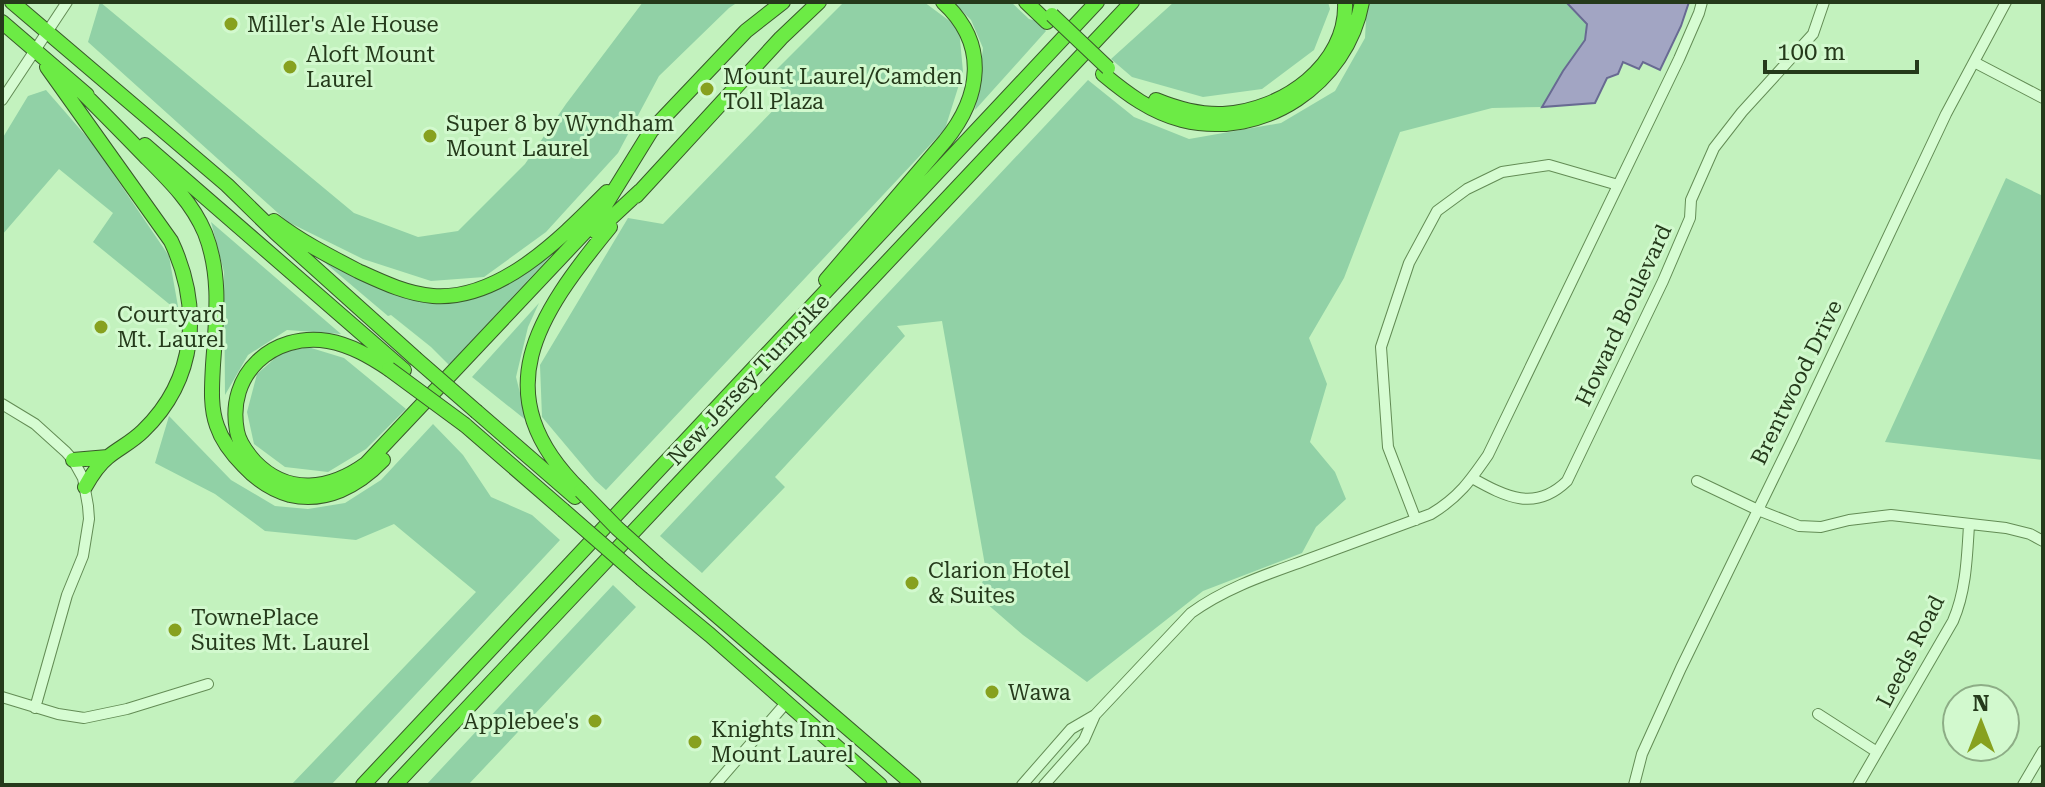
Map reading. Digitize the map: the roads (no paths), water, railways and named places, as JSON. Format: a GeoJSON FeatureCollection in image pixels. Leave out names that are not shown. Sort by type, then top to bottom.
{"type":"FeatureCollection","features":[{"type":"Feature","properties":{"kind":"highway"},"geometry":{"type":"LineString","coordinates":[[12,2],[227,185],[281,227],[343,263],[404,290],[444,296],[481,289],[506,278],[532,260],[625,175]]}},
{"type":"Feature","properties":{"kind":"highway"},"geometry":{"type":"LineString","coordinates":[[397,370],[351,348],[328,341],[302,340],[278,346],[250,369],[240,388],[235,420],[238,438],[259,466],[286,482],[319,485],[355,472],[377,454],[596,220],[651,131],[746,31],[783,2]]}},
{"type":"Feature","properties":{"kind":"highway"},"geometry":{"type":"LineString","coordinates":[[788,332],[834,268],[952,133],[968,106],[975,75],[973,55],[962,25],[943,2]]}},
{"type":"Feature","properties":{"kind":"highway"},"geometry":{"type":"LineString","coordinates":[[1026,2],[1050,18]]}},
{"type":"Feature","properties":{"kind":"highway"},"geometry":{"type":"LineString","coordinates":[[1038,2],[1050,18],[1132,97],[1170,116],[1211,124],[1253,119],[1292,103],[1324,78],[1349,44],[1362,2]]}},
{"type":"Feature","properties":{"kind":"highway","name":"New Jersey Turnpike"},"geometry":{"type":"LineString","coordinates":[[363,785],[1097,2]]}},
{"type":"Feature","properties":{"kind":"highway","name":"New Jersey Turnpike"},"geometry":{"type":"LineString","coordinates":[[395,785],[1132,2]]}},
{"type":"Feature","properties":{"kind":"highway"},"geometry":{"type":"LineString","coordinates":[[1029,112],[1050,99],[1141,2]]}},
{"type":"Feature","properties":{"kind":"highway"},"geometry":{"type":"LineString","coordinates":[[1105,71],[1156,100],[1180,109],[1222,114],[1254,109],[1293,91],[1325,62],[1343,28],[1345,2]]}},
{"type":"Feature","properties":{"kind":"highway"},"geometry":{"type":"LineString","coordinates":[[578,494],[553,459],[530,407],[529,370],[538,331],[563,289],[640,191],[781,38],[818,3]]}},
{"type":"Feature","properties":{"kind":"highway"},"geometry":{"type":"LineString","coordinates":[[2,22],[397,370],[710,635],[880,785]]}},
{"type":"Feature","properties":{"kind":"highway"},"geometry":{"type":"LineString","coordinates":[[35,50],[171,241],[189,291],[191,331],[178,381],[149,425],[130,443],[108,457],[85,487]]}},
{"type":"Feature","properties":{"kind":"highway"},"geometry":{"type":"LineString","coordinates":[[81,91],[168,180],[199,220],[216,274],[212,402],[216,425],[236,458],[255,476],[276,490],[301,497],[338,491],[369,474],[603,224],[640,191]]}},
{"type":"Feature","properties":{"kind":"highway"},"geometry":{"type":"LineString","coordinates":[[227,185],[415,358],[578,494],[914,785]]}},
{"type":"Feature","properties":{"kind":"highway"},"geometry":{"type":"LineString","coordinates":[[73,460],[108,457]]}},
{"type":"Feature","properties":{"kind":"street"},"geometry":{"type":"LineString","coordinates":[[2,100],[67,2]]}},
{"type":"Feature","properties":{"kind":"street"},"geometry":{"type":"LineString","coordinates":[[1022,785],[1071,729],[1095,715],[1191,613],[1215,596],[1250,580],[1431,514],[1451,502],[1472,478],[1488,455],[1679,59],[1702,2]]}},
{"type":"Feature","properties":{"kind":"street","name":"Howard Boulevard"},"geometry":{"type":"LineString","coordinates":[[1472,478],[1501,494],[1538,499],[1555,492],[1567,481],[1678,247],[1690,218],[1691,200],[1714,148],[1742,112],[1813,34],[1824,2]]}},
{"type":"Feature","properties":{"kind":"street","name":"Brentwood Drive"},"geometry":{"type":"LineString","coordinates":[[1634,785],[1642,754],[1655,726],[1946,114],[2006,2]]}},
{"type":"Feature","properties":{"kind":"street"},"geometry":{"type":"LineString","coordinates":[[1974,62],[2043,98]]}},
{"type":"Feature","properties":{"kind":"street"},"geometry":{"type":"LineString","coordinates":[[1416,520],[1388,447],[1381,347],[1409,263],[1437,211],[1467,189],[1502,172],[1549,165],[1618,185]]}},
{"type":"Feature","properties":{"kind":"street"},"geometry":{"type":"LineString","coordinates":[[2,404],[46,433],[73,460],[85,487],[89,519],[83,556],[67,595],[35,708]]}},
{"type":"Feature","properties":{"kind":"street"},"geometry":{"type":"LineString","coordinates":[[1697,481],[1799,526],[1821,527],[1891,515],[2018,530],[2043,541]]}},
{"type":"Feature","properties":{"kind":"street","name":"Leeds Road"},"geometry":{"type":"LineString","coordinates":[[1858,785],[1958,610],[1965,577],[1969,525]]}},
{"type":"Feature","properties":{"kind":"street"},"geometry":{"type":"LineString","coordinates":[[2,697],[71,717],[98,716],[208,684]]}},
{"type":"Feature","properties":{"kind":"street"},"geometry":{"type":"LineString","coordinates":[[715,785],[786,703]]}},
{"type":"Feature","properties":{"kind":"street"},"geometry":{"type":"LineString","coordinates":[[1818,714],[1877,752]]}},
{"type":"Feature","properties":{"kind":"street"},"geometry":{"type":"LineString","coordinates":[[1044,785],[1084,740],[1095,715]]}},
{"type":"Feature","properties":{"kind":"street"},"geometry":{"type":"LineString","coordinates":[[2023,785],[2043,751]]}},
{"type":"Feature","properties":{"kind":"water"},"geometry":{"type":"Polygon","coordinates":[[[1566,2],[1689,2],[1660,70],[1643,62],[1639,69],[1623,62],[1618,74],[1607,78],[1595,103],[1542,107],[1585,40],[1587,24],[1566,2]]]}},
{"type":"Feature","properties":{"kind":"place","name":"Miller's Ale House"},"geometry":{"type":"Point","coordinates":[231,24]}},
{"type":"Feature","properties":{"kind":"place","name":"Aloft Mount Laurel"},"geometry":{"type":"Point","coordinates":[290,67]}},
{"type":"Feature","properties":{"kind":"place","name":"Mount Laurel/Camden Toll Plaza"},"geometry":{"type":"Point","coordinates":[707,89]}},
{"type":"Feature","properties":{"kind":"place","name":"Super 8 by Wyndham Mount Laurel"},"geometry":{"type":"Point","coordinates":[430,136]}},
{"type":"Feature","properties":{"kind":"place","name":"Courtyard Mt. Laurel"},"geometry":{"type":"Point","coordinates":[101,327]}},
{"type":"Feature","properties":{"kind":"place","name":"Clarion Hotel & Suites"},"geometry":{"type":"Point","coordinates":[912,583]}},
{"type":"Feature","properties":{"kind":"place","name":"TownePlace Suites Mt. Laurel"},"geometry":{"type":"Point","coordinates":[175,630]}},
{"type":"Feature","properties":{"kind":"place","name":"Wawa"},"geometry":{"type":"Point","coordinates":[992,692]}},
{"type":"Feature","properties":{"kind":"place","name":"Applebee's"},"geometry":{"type":"Point","coordinates":[595,721]}},
{"type":"Feature","properties":{"kind":"place","name":"Knights Inn Mount Laurel"},"geometry":{"type":"Point","coordinates":[695,742]}}]}
